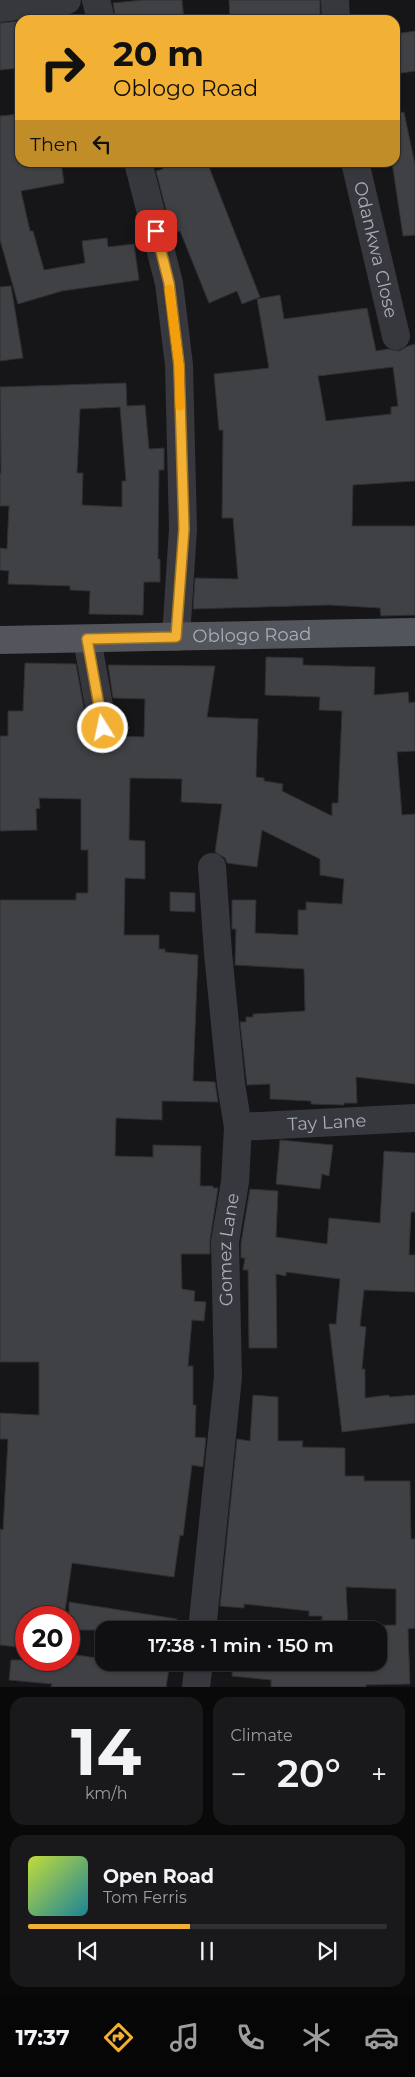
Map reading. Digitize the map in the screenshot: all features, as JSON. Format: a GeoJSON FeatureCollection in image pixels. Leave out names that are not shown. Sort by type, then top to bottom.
{"type":"FeatureCollection","features":[{"type":"Feature","properties":{"kind":"main road","name":"Oblogo Road"},"geometry":{"type":"LineString","coordinates":[[0,640],[415,632]]}},
{"type":"Feature","properties":{"kind":"street"},"geometry":{"type":"LineString","coordinates":[[0,8],[67,0]]}},
{"type":"Feature","properties":{"kind":"street"},"geometry":{"type":"LineString","coordinates":[[96,0],[100,15]]}},
{"type":"Feature","properties":{"kind":"street"},"geometry":{"type":"LineString","coordinates":[[335,0],[336,15]]}},
{"type":"Feature","properties":{"kind":"street"},"geometry":{"type":"LineString","coordinates":[[139,167],[169,283],[179,365],[184,529],[176,637]]}},
{"type":"Feature","properties":{"kind":"street","name":"Odankwa Close"},"geometry":{"type":"LineString","coordinates":[[356,167],[396,336]]}},
{"type":"Feature","properties":{"kind":"street"},"geometry":{"type":"LineString","coordinates":[[87,639],[103,728]]}},
{"type":"Feature","properties":{"kind":"street","name":"Gomez Lane"},"geometry":{"type":"LineString","coordinates":[[203,1621],[228,1377],[225,1242],[235,1182],[238,1127],[231,1084],[212,868]]}},
{"type":"Feature","properties":{"kind":"street","name":"Tay Lane"},"geometry":{"type":"LineString","coordinates":[[238,1127],[415,1118]]}},
{"type":"Feature","properties":{"kind":"street"},"geometry":{"type":"LineString","coordinates":[[196,1687],[198,1671]]}},
{"type":"Feature","properties":{"kind":"building"},"geometry":{"type":"Polygon","coordinates":[[[143,0],[182,0],[184,15],[115,15],[113,3],[143,0]]]}},
{"type":"Feature","properties":{"kind":"building"},"geometry":{"type":"Polygon","coordinates":[[[229,0],[320,0],[320,15],[230,15],[229,0]]]}},
{"type":"Feature","properties":{"kind":"building"},"geometry":{"type":"Polygon","coordinates":[[[15,22],[15,68],[0,70],[0,23],[15,22]]]}},
{"type":"Feature","properties":{"kind":"building"},"geometry":{"type":"Polygon","coordinates":[[[415,31],[415,71],[400,73],[400,33],[415,31]]]}},
{"type":"Feature","properties":{"kind":"building"},"geometry":{"type":"Polygon","coordinates":[[[400,112],[404,112],[415,165],[415,235],[403,236],[393,167],[400,167],[400,112]]]}},
{"type":"Feature","properties":{"kind":"building"},"geometry":{"type":"Polygon","coordinates":[[[15,114],[15,167],[62,167],[64,183],[21,191],[30,231],[33,231],[44,270],[85,263],[82,241],[107,238],[108,247],[134,244],[139,280],[62,291],[18,304],[0,240],[0,116],[15,114]]]}},
{"type":"Feature","properties":{"kind":"building"},"geometry":{"type":"Polygon","coordinates":[[[162,167],[209,167],[260,297],[242,304],[237,291],[209,303],[180,231],[172,233],[156,171],[163,169],[162,167]]]}},
{"type":"Feature","properties":{"kind":"building"},"geometry":{"type":"Polygon","coordinates":[[[11,286],[23,358],[0,361],[0,287],[11,286]]]}},
{"type":"Feature","properties":{"kind":"building"},"geometry":{"type":"Polygon","coordinates":[[[280,295],[284,319],[367,308],[376,351],[388,349],[399,351],[415,344],[415,481],[353,485],[352,526],[415,526],[415,615],[381,616],[380,608],[330,605],[193,609],[195,578],[238,579],[233,518],[222,518],[223,430],[219,430],[214,374],[269,368],[257,299],[280,295]],[[393,367],[318,376],[326,421],[391,414],[391,407],[398,406],[393,367]]]}},
{"type":"Feature","properties":{"kind":"building"},"geometry":{"type":"Polygon","coordinates":[[[126,383],[127,406],[145,405],[149,449],[164,448],[164,470],[159,470],[158,559],[160,559],[160,582],[144,582],[143,615],[89,614],[90,591],[70,590],[70,586],[8,584],[9,571],[0,570],[0,548],[7,549],[9,506],[0,506],[0,387],[126,383]],[[120,407],[80,409],[77,473],[83,473],[82,505],[122,507],[122,481],[126,481],[120,407]]]}},
{"type":"Feature","properties":{"kind":"building"},"geometry":{"type":"Polygon","coordinates":[[[266,657],[303,658],[303,665],[375,667],[374,695],[408,692],[409,703],[415,702],[415,751],[397,752],[402,815],[415,814],[415,1084],[356,1077],[357,1103],[344,1103],[344,1105],[311,1104],[311,1101],[270,1099],[270,1084],[247,1085],[240,1022],[246,1022],[246,1017],[253,1017],[253,1014],[305,1011],[304,969],[235,965],[236,929],[232,929],[232,900],[256,900],[255,933],[298,935],[298,910],[306,910],[306,902],[342,904],[344,879],[320,875],[320,859],[262,830],[257,867],[227,863],[225,858],[215,852],[222,804],[181,802],[182,779],[130,778],[129,840],[145,841],[145,879],[125,878],[124,935],[159,935],[159,949],[165,949],[165,952],[198,955],[193,1081],[215,1082],[218,1102],[162,1101],[162,1120],[116,1118],[115,1156],[153,1157],[153,1145],[201,1146],[200,1186],[218,1188],[210,1240],[210,1254],[181,1254],[182,1289],[195,1291],[194,1301],[206,1302],[204,1321],[192,1320],[188,1366],[193,1366],[193,1405],[196,1405],[195,1437],[206,1438],[203,1467],[192,1465],[183,1536],[180,1535],[174,1577],[72,1563],[66,1606],[15,1606],[15,1647],[0,1645],[0,1529],[3,1530],[8,1439],[0,1439],[0,1413],[39,1415],[39,1362],[0,1362],[0,900],[76,900],[76,893],[88,893],[88,850],[81,850],[81,799],[39,798],[40,808],[36,809],[37,830],[0,831],[0,736],[8,736],[8,711],[23,711],[25,663],[76,664],[88,731],[91,738],[97,742],[105,743],[113,740],[116,736],[144,737],[145,699],[113,698],[108,665],[215,666],[207,717],[258,719],[256,777],[264,778],[264,781],[283,784],[282,791],[332,816],[332,803],[338,803],[342,711],[319,710],[320,697],[265,695],[266,657]]]}},
{"type":"Feature","properties":{"kind":"building"},"geometry":{"type":"Polygon","coordinates":[[[170,892],[195,893],[195,912],[170,911],[170,892]]]}},
{"type":"Feature","properties":{"kind":"building"},"geometry":{"type":"Polygon","coordinates":[[[280,1140],[333,1145],[329,1176],[322,1174],[320,1189],[276,1184],[280,1140]]]}},
{"type":"Feature","properties":{"kind":"building"},"geometry":{"type":"Polygon","coordinates":[[[384,1151],[415,1153],[415,1212],[411,1212],[409,1255],[415,1255],[415,1292],[364,1290],[360,1326],[366,1327],[362,1369],[365,1369],[365,1398],[389,1395],[389,1397],[415,1395],[415,1423],[342,1432],[329,1324],[336,1324],[340,1279],[286,1272],[286,1276],[276,1274],[277,1348],[249,1348],[248,1270],[243,1270],[245,1258],[241,1258],[241,1243],[250,1189],[278,1191],[276,1237],[327,1244],[329,1218],[380,1223],[384,1151]]]}},
{"type":"Feature","properties":{"kind":"building"},"geometry":{"type":"Polygon","coordinates":[[[253,1395],[278,1397],[278,1441],[303,1441],[302,1447],[345,1448],[345,1476],[364,1476],[364,1481],[410,1481],[411,1539],[415,1539],[415,1628],[408,1629],[410,1684],[366,1685],[366,1687],[271,1687],[271,1680],[232,1676],[232,1671],[387,1671],[387,1625],[396,1625],[396,1589],[346,1587],[348,1621],[322,1621],[322,1616],[309,1616],[309,1611],[244,1604],[244,1608],[220,1606],[237,1439],[250,1441],[253,1395]]]}},
{"type":"Feature","properties":{"kind":"building"},"geometry":{"type":"Polygon","coordinates":[[[69,1602],[177,1619],[177,1621],[95,1621],[95,1630],[80,1630],[80,1606],[69,1606],[69,1602]]]}},
{"type":"Feature","properties":{"kind":"building"},"geometry":{"type":"Polygon","coordinates":[[[80,1656],[95,1658],[95,1671],[169,1671],[166,1687],[51,1687],[52,1684],[9,1680],[11,1660],[15,1660],[15,1671],[80,1671],[80,1656]]]}},
{"type":"Feature","properties":{"kind":"slow traffic"},"geometry":{"type":"LineString","coordinates":[[169,289],[179,365],[180,406]]}},
{"type":"Feature","properties":{"kind":"route"},"geometry":{"type":"LineString","coordinates":[[103,728],[87,639],[176,637],[184,529],[180,456],[179,365],[169,283],[156,231]]}}]}
